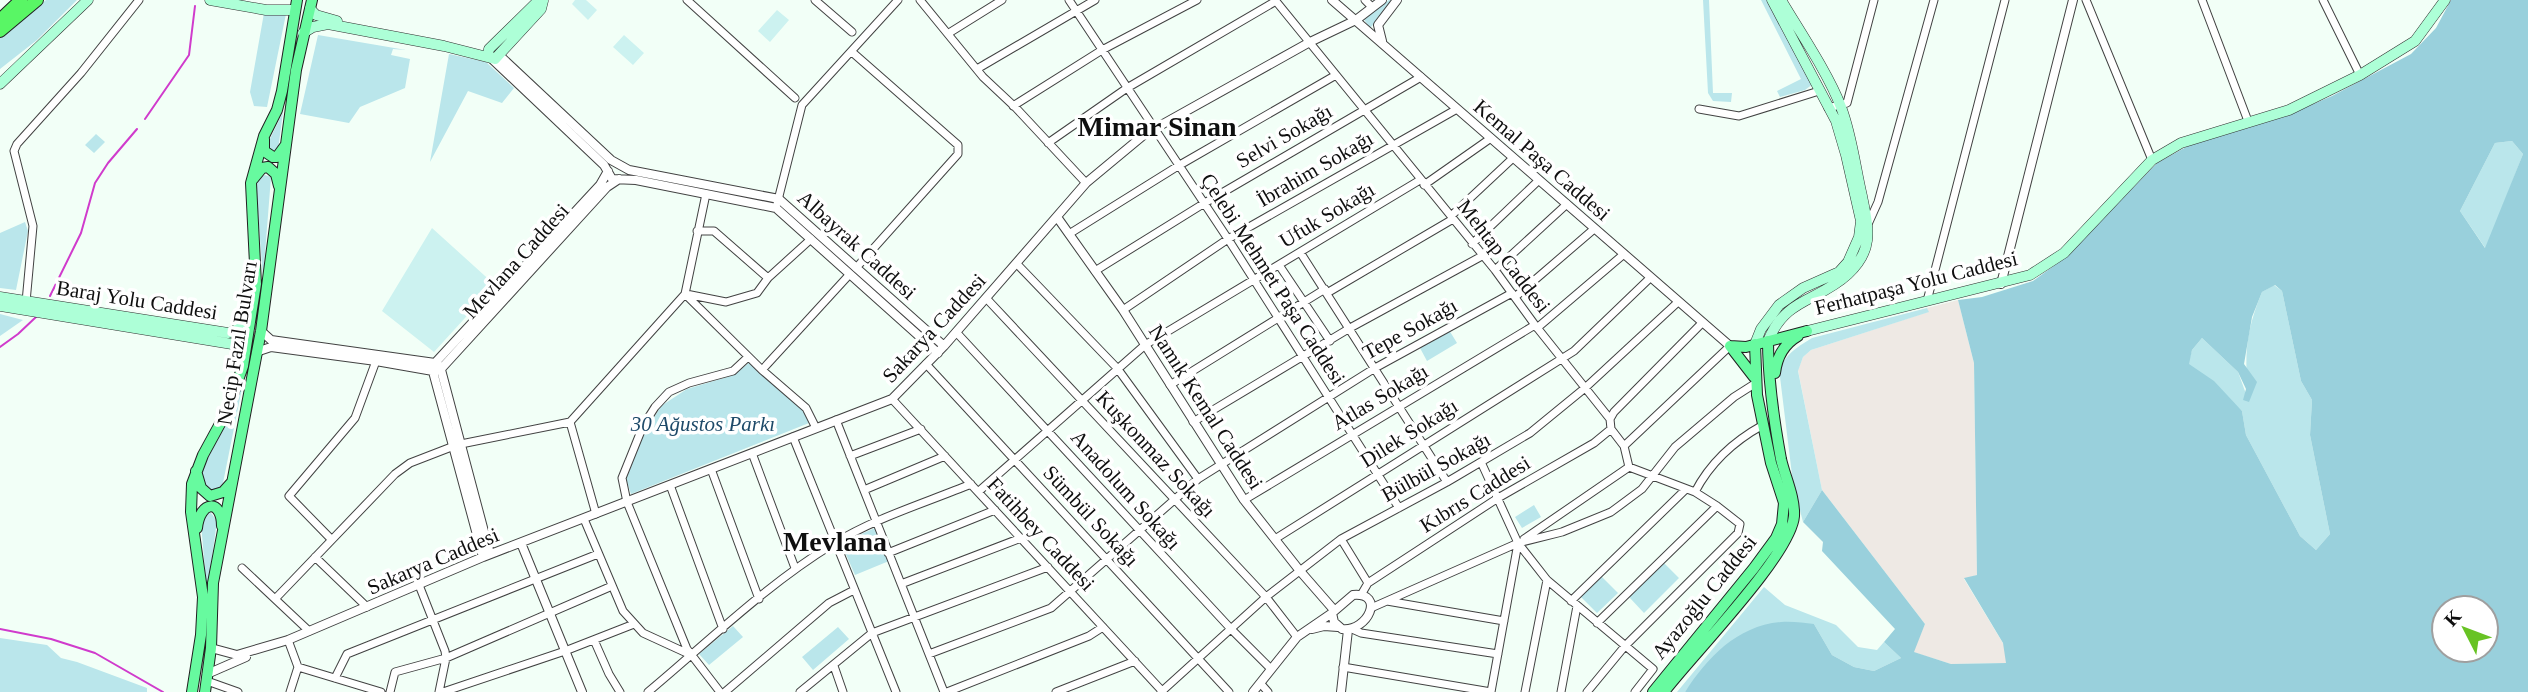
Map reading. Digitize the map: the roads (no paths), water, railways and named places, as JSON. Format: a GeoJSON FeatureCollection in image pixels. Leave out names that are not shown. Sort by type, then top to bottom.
{"type":"FeatureCollection","features":[{"type":"Feature","properties":{"kind":"highway"},"geometry":{"type":"LineString","coordinates":[[0,20],[21,0]]}},
{"type":"Feature","properties":{"kind":"highway"},"geometry":{"type":"LineString","coordinates":[[0,31],[37,0]]}},
{"type":"Feature","properties":{"kind":"main road"},"geometry":{"type":"LineString","coordinates":[[0,84],[88,0]]}},
{"type":"Feature","properties":{"kind":"main road"},"geometry":{"type":"LineString","coordinates":[[210,0],[266,10],[296,5]]}},
{"type":"Feature","properties":{"kind":"main road"},"geometry":{"type":"LineString","coordinates":[[493,53],[541,9],[543,0]]}},
{"type":"Feature","properties":{"kind":"main road"},"geometry":{"type":"LineString","coordinates":[[1768,347],[1774,329],[1785,313],[1847,275],[1864,252],[1868,237],[1868,222],[1857,161],[1840,106],[1772,0]]}},
{"type":"Feature","properties":{"kind":"main road"},"geometry":{"type":"LineString","coordinates":[[1755,344],[1761,329],[1779,305],[1803,288],[1839,272],[1848,262],[1859,237],[1861,221],[1836,121],[1819,91],[1781,0]]}},
{"type":"Feature","properties":{"kind":"main road","name":"Ferhatpaşa Yolu Caddesi"},"geometry":{"type":"LineString","coordinates":[[1807,331],[2031,275],[2064,253],[2152,160],[2181,143],[2289,110],[2360,75],[2415,41],[2436,5],[2445,0]]}},
{"type":"Feature","properties":{"kind":"main road"},"geometry":{"type":"LineString","coordinates":[[311,4],[316,15],[325,18],[493,53]]}},
{"type":"Feature","properties":{"kind":"main road","name":"Necip Fazıl Bulvarı"},"geometry":{"type":"LineString","coordinates":[[206,682],[211,648],[214,583],[221,536],[261,331],[303,33],[311,4]]}},
{"type":"Feature","properties":{"kind":"main road","name":"Necip Fazıl Bulvarı"},"geometry":{"type":"LineString","coordinates":[[192,692],[201,635],[203,597],[191,496],[196,471],[227,411],[243,366],[254,305],[256,258],[251,183],[264,136],[277,110],[296,5]]}},
{"type":"Feature","properties":{"kind":"main road"},"geometry":{"type":"LineString","coordinates":[[303,33],[313,27],[328,24],[493,53]]}},
{"type":"Feature","properties":{"kind":"main road"},"geometry":{"type":"LineString","coordinates":[[264,136],[264,151],[272,157],[281,153],[288,138]]}},
{"type":"Feature","properties":{"kind":"main road"},"geometry":{"type":"LineString","coordinates":[[251,183],[258,172],[268,167],[276,174],[280,189]]}},
{"type":"Feature","properties":{"kind":"main road","name":"Baraj Yolu Caddesi"},"geometry":{"type":"LineString","coordinates":[[0,297],[232,344],[240,351],[243,366]]}},
{"type":"Feature","properties":{"kind":"main road","name":"Baraj Yolu Caddesi"},"geometry":{"type":"LineString","coordinates":[[0,306],[228,333],[245,324],[254,305]]}},
{"type":"Feature","properties":{"kind":"main road"},"geometry":{"type":"LineString","coordinates":[[1774,329],[1788,338]]}},
{"type":"Feature","properties":{"kind":"main road"},"geometry":{"type":"LineString","coordinates":[[1741,358],[1755,360],[1768,347],[1807,331]]}},
{"type":"Feature","properties":{"kind":"main road"},"geometry":{"type":"LineString","coordinates":[[1772,390],[1778,356],[1788,338]]}},
{"type":"Feature","properties":{"kind":"main road"},"geometry":{"type":"LineString","coordinates":[[1730,346],[1746,347],[1755,344],[1768,347]]}},
{"type":"Feature","properties":{"kind":"main road","name":"Ayazoğlu Caddesi"},"geometry":{"type":"LineString","coordinates":[[1653,692],[1776,538],[1782,524],[1784,503],[1771,464],[1755,381],[1755,344]]}},
{"type":"Feature","properties":{"kind":"main road"},"geometry":{"type":"LineString","coordinates":[[1730,346],[1755,381]]}},
{"type":"Feature","properties":{"kind":"main road","name":"Ayazoğlu Caddesi"},"geometry":{"type":"LineString","coordinates":[[1664,692],[1770,564],[1789,533],[1793,521],[1793,503],[1782,461],[1768,347]]}},
{"type":"Feature","properties":{"kind":"main road"},"geometry":{"type":"LineString","coordinates":[[196,471],[201,488],[210,496],[223,492],[233,480]]}},
{"type":"Feature","properties":{"kind":"main road"},"geometry":{"type":"LineString","coordinates":[[196,543],[198,515],[209,506],[221,515],[221,536]]}},
{"type":"Feature","properties":{"kind":"street"},"geometry":{"type":"LineString","coordinates":[[26,302],[33,226],[14,151],[81,74],[139,0]]}},
{"type":"Feature","properties":{"kind":"street"},"geometry":{"type":"LineString","coordinates":[[687,0],[795,98]]}},
{"type":"Feature","properties":{"kind":"street"},"geometry":{"type":"LineString","coordinates":[[815,0],[852,32]]}},
{"type":"Feature","properties":{"kind":"street"},"geometry":{"type":"LineString","coordinates":[[777,203],[802,104],[898,0]]}},
{"type":"Feature","properties":{"kind":"street"},"geometry":{"type":"LineString","coordinates":[[949,33],[1002,0]]}},
{"type":"Feature","properties":{"kind":"street","name":"Çelebi Mehmet Paşa Caddesi"},"geometry":{"type":"LineString","coordinates":[[1069,0],[1255,280],[1399,508]]}},
{"type":"Feature","properties":{"kind":"street"},"geometry":{"type":"LineString","coordinates":[[977,69],[1095,0]]}},
{"type":"Feature","properties":{"kind":"street"},"geometry":{"type":"LineString","coordinates":[[1013,106],[1102,50],[1197,0]]}},
{"type":"Feature","properties":{"kind":"street"},"geometry":{"type":"LineString","coordinates":[[1048,143],[1127,88],[1276,0]]}},
{"type":"Feature","properties":{"kind":"street","name":"Mehtap Caddesi"},"geometry":{"type":"LineString","coordinates":[[1276,0],[1494,270],[1610,419]]}},
{"type":"Feature","properties":{"kind":"street","name":"Kemal Paşa Caddesi"},"geometry":{"type":"LineString","coordinates":[[1332,0],[1730,346]]}},
{"type":"Feature","properties":{"kind":"street"},"geometry":{"type":"LineString","coordinates":[[1364,0],[1372,7]]}},
{"type":"Feature","properties":{"kind":"street","name":"Sakarya Caddesi"},"geometry":{"type":"LineString","coordinates":[[211,648],[237,655],[288,640],[486,555],[892,399],[941,349],[1086,183],[1145,134],[1356,20],[1382,0]]}},
{"type":"Feature","properties":{"kind":"street"},"geometry":{"type":"LineString","coordinates":[[1382,44],[1378,25],[1397,0]]}},
{"type":"Feature","properties":{"kind":"street"},"geometry":{"type":"LineString","coordinates":[[1828,108],[1847,103],[1874,0]]}},
{"type":"Feature","properties":{"kind":"street"},"geometry":{"type":"LineString","coordinates":[[1868,222],[1878,202],[1934,0]]}},
{"type":"Feature","properties":{"kind":"street"},"geometry":{"type":"LineString","coordinates":[[1927,301],[2005,0]]}},
{"type":"Feature","properties":{"kind":"street"},"geometry":{"type":"LineString","coordinates":[[2001,284],[2073,0]]}},
{"type":"Feature","properties":{"kind":"street"},"geometry":{"type":"LineString","coordinates":[[2086,0],[2152,160]]}},
{"type":"Feature","properties":{"kind":"street"},"geometry":{"type":"LineString","coordinates":[[2202,0],[2248,121]]}},
{"type":"Feature","properties":{"kind":"street"},"geometry":{"type":"LineString","coordinates":[[2323,0],[2360,75]]}},
{"type":"Feature","properties":{"kind":"street"},"geometry":{"type":"LineString","coordinates":[[923,1],[977,69],[1086,183]]}},
{"type":"Feature","properties":{"kind":"street"},"geometry":{"type":"LineString","coordinates":[[762,370],[958,154],[958,145],[852,52]]}},
{"type":"Feature","properties":{"kind":"street"},"geometry":{"type":"LineString","coordinates":[[493,53],[604,165],[608,172],[612,178],[620,179],[624,172],[620,166],[614,165],[608,172]]}},
{"type":"Feature","properties":{"kind":"street","name":"Albayrak Caddesi"},"geometry":{"type":"LineString","coordinates":[[493,53],[620,166],[707,189],[777,203],[818,233],[853,271]]}},
{"type":"Feature","properties":{"kind":"street"},"geometry":{"type":"LineString","coordinates":[[1069,234],[1178,166],[1336,75]]}},
{"type":"Feature","properties":{"kind":"street","name":"Selvi Sokağı"},"geometry":{"type":"LineString","coordinates":[[1095,271],[1203,204],[1421,78]]}},
{"type":"Feature","properties":{"kind":"street"},"geometry":{"type":"LineString","coordinates":[[1699,109],[1739,116],[1819,91]]}},
{"type":"Feature","properties":{"kind":"street","name":"İbrahim Sokağı"},"geometry":{"type":"LineString","coordinates":[[1123,310],[1228,239],[1457,109]]}},
{"type":"Feature","properties":{"kind":"street","name":"Ufuk Sokağı"},"geometry":{"type":"LineString","coordinates":[[978,492],[1145,345],[1422,182],[1491,138]]}},
{"type":"Feature","properties":{"kind":"street"},"geometry":{"type":"LineString","coordinates":[[1170,385],[1303,302],[1452,218],[1513,158]]}},
{"type":"Feature","properties":{"kind":"street","name":"Mevlana Caddesi"},"geometry":{"type":"LineString","coordinates":[[436,368],[600,186],[608,172]]}},
{"type":"Feature","properties":{"kind":"street","name":"Albayrak Caddesi"},"geometry":{"type":"LineString","coordinates":[[620,179],[707,189]]}},
{"type":"Feature","properties":{"kind":"street","name":"Mevlana Caddesi"},"geometry":{"type":"LineString","coordinates":[[436,368],[607,187],[620,179]]}},
{"type":"Feature","properties":{"kind":"street"},"geometry":{"type":"LineString","coordinates":[[1472,244],[1539,180]]}},
{"type":"Feature","properties":{"kind":"street"},"geometry":{"type":"LineString","coordinates":[[276,598],[403,468],[457,445],[570,422],[685,294],[707,189]]}},
{"type":"Feature","properties":{"kind":"street","name":"Albayrak Caddesi"},"geometry":{"type":"LineString","coordinates":[[777,203],[811,239],[853,271],[941,349]]}},
{"type":"Feature","properties":{"kind":"street"},"geometry":{"type":"LineString","coordinates":[[1494,270],[1567,204]]}},
{"type":"Feature","properties":{"kind":"street","name":"Namık Kemal Caddesi"},"geometry":{"type":"LineString","coordinates":[[1056,217],[1123,310],[1244,500],[1333,611]]}},
{"type":"Feature","properties":{"kind":"street","name":"Tepe Sokağı"},"geometry":{"type":"LineString","coordinates":[[929,654],[1051,608],[1198,479],[1375,368],[1513,295],[1594,229]]}},
{"type":"Feature","properties":{"kind":"street"},"geometry":{"type":"LineString","coordinates":[[697,231],[715,231],[768,278]]}},
{"type":"Feature","properties":{"kind":"street"},"geometry":{"type":"LineString","coordinates":[[685,294],[726,302],[757,293],[768,278],[818,233]]}},
{"type":"Feature","properties":{"kind":"street"},"geometry":{"type":"LineString","coordinates":[[1300,252],[1447,482]]}},
{"type":"Feature","properties":{"kind":"street","name":"Atlas Sokağı"},"geometry":{"type":"LineString","coordinates":[[1244,500],[1536,326],[1623,254]]}},
{"type":"Feature","properties":{"kind":"street"},"geometry":{"type":"LineString","coordinates":[[1193,422],[1350,328],[1482,256]]}},
{"type":"Feature","properties":{"kind":"street"},"geometry":{"type":"LineString","coordinates":[[1017,264],[1117,368],[1198,479]]}},
{"type":"Feature","properties":{"kind":"street"},"geometry":{"type":"LineString","coordinates":[[1279,265],[1329,341]]}},
{"type":"Feature","properties":{"kind":"street","name":"Dilek Sokağı"},"geometry":{"type":"LineString","coordinates":[[1275,539],[1574,351],[1650,278]]}},
{"type":"Feature","properties":{"kind":"street"},"geometry":{"type":"LineString","coordinates":[[685,294],[762,370],[806,408],[816,428]]}},
{"type":"Feature","properties":{"kind":"street","name":"Kuşkonmaz Sokağı"},"geometry":{"type":"LineString","coordinates":[[986,298],[1300,634]]}},
{"type":"Feature","properties":{"kind":"street","name":"Bülbül Sokağı"},"geometry":{"type":"LineString","coordinates":[[1162,692],[1266,597],[1340,540],[1530,433],[1585,388],[1678,302]]}},
{"type":"Feature","properties":{"kind":"street"},"geometry":{"type":"LineString","coordinates":[[1629,467],[1624,446],[1611,429],[1610,419],[1702,323]]}},
{"type":"Feature","properties":{"kind":"street"},"geometry":{"type":"LineString","coordinates":[[261,331],[270,340],[436,368]]}},
{"type":"Feature","properties":{"kind":"street","name":"Anadolum Sokağı"},"geometry":{"type":"LineString","coordinates":[[956,332],[1139,531],[1271,669]]}},
{"type":"Feature","properties":{"kind":"street"},"geometry":{"type":"LineString","coordinates":[[1624,446],[1730,346]]}},
{"type":"Feature","properties":{"kind":"street"},"geometry":{"type":"LineString","coordinates":[[256,356],[259,351],[271,347],[436,368]]}},
{"type":"Feature","properties":{"kind":"street"},"geometry":{"type":"LineString","coordinates":[[748,356],[733,371],[689,383],[669,392],[643,426],[622,478],[627,502],[691,656],[722,692],[829,603],[854,590]]}},
{"type":"Feature","properties":{"kind":"street"},"geometry":{"type":"LineString","coordinates":[[331,539],[289,496],[355,418],[376,361]]}},
{"type":"Feature","properties":{"kind":"street","name":"Sümbül Sokağı"},"geometry":{"type":"LineString","coordinates":[[926,364],[1229,692]]}},
{"type":"Feature","properties":{"kind":"street"},"geometry":{"type":"LineString","coordinates":[[436,368],[486,555]]}},
{"type":"Feature","properties":{"kind":"street"},"geometry":{"type":"LineString","coordinates":[[1341,692],[1350,630],[1366,619],[1371,608],[1518,544],[1562,532],[1611,512],[1654,477],[1675,447],[1755,381]]}},
{"type":"Feature","properties":{"kind":"street","name":"Fatihbey Caddesi"},"geometry":{"type":"LineString","coordinates":[[892,399],[1162,692]]}},
{"type":"Feature","properties":{"kind":"street"},"geometry":{"type":"LineString","coordinates":[[836,421],[946,692],[1090,636],[1104,627]]}},
{"type":"Feature","properties":{"kind":"street"},"geometry":{"type":"LineString","coordinates":[[570,422],[596,514]]}},
{"type":"Feature","properties":{"kind":"street"},"geometry":{"type":"LineString","coordinates":[[1695,492],[1704,474],[1729,448],[1763,425]]}},
{"type":"Feature","properties":{"kind":"street"},"geometry":{"type":"LineString","coordinates":[[850,456],[920,429]]}},
{"type":"Feature","properties":{"kind":"street","name":"Kıbrıs Caddesi"},"geometry":{"type":"LineString","coordinates":[[1368,583],[1498,498],[1594,443],[1611,429]]}},
{"type":"Feature","properties":{"kind":"street"},"geometry":{"type":"LineString","coordinates":[[793,437],[896,692]]}},
{"type":"Feature","properties":{"kind":"street"},"geometry":{"type":"LineString","coordinates":[[752,453],[795,568]]}},
{"type":"Feature","properties":{"kind":"street"},"geometry":{"type":"LineString","coordinates":[[863,490],[945,456]]}},
{"type":"Feature","properties":{"kind":"street"},"geometry":{"type":"LineString","coordinates":[[1481,462],[1518,544],[1547,580],[1653,669],[1635,692]]}},
{"type":"Feature","properties":{"kind":"street"},"geometry":{"type":"LineString","coordinates":[[1587,692],[1625,646],[1738,533],[1740,524],[1695,492],[1629,467]]}},
{"type":"Feature","properties":{"kind":"street"},"geometry":{"type":"LineString","coordinates":[[1343,667],[1491,692],[1518,544],[1629,467]]}},
{"type":"Feature","properties":{"kind":"street"},"geometry":{"type":"LineString","coordinates":[[710,469],[759,599]]}},
{"type":"Feature","properties":{"kind":"street"},"geometry":{"type":"LineString","coordinates":[[648,692],[795,568],[835,542],[876,522],[971,484]]}},
{"type":"Feature","properties":{"kind":"street"},"geometry":{"type":"LineString","coordinates":[[670,485],[723,629]]}},
{"type":"Feature","properties":{"kind":"street"},"geometry":{"type":"LineString","coordinates":[[1561,692],[1574,603],[1685,489]]}},
{"type":"Feature","properties":{"kind":"street"},"geometry":{"type":"LineString","coordinates":[[1597,623],[1717,506]]}},
{"type":"Feature","properties":{"kind":"street"},"geometry":{"type":"LineString","coordinates":[[888,553],[995,510]]}},
{"type":"Feature","properties":{"kind":"street"},"geometry":{"type":"LineString","coordinates":[[584,519],[623,611],[643,634],[691,656]]}},
{"type":"Feature","properties":{"kind":"street"},"geometry":{"type":"LineString","coordinates":[[901,584],[1021,538]]}},
{"type":"Feature","properties":{"kind":"street"},"geometry":{"type":"LineString","coordinates":[[1340,540],[1368,583],[1362,595]]}},
{"type":"Feature","properties":{"kind":"street"},"geometry":{"type":"LineString","coordinates":[[521,543],[582,692]]}},
{"type":"Feature","properties":{"kind":"street"},"geometry":{"type":"LineString","coordinates":[[335,678],[347,654],[598,554]]}},
{"type":"Feature","properties":{"kind":"street"},"geometry":{"type":"LineString","coordinates":[[314,557],[367,607]]}},
{"type":"Feature","properties":{"kind":"street"},"geometry":{"type":"LineString","coordinates":[[800,692],[872,634],[1048,567]]}},
{"type":"Feature","properties":{"kind":"street"},"geometry":{"type":"LineString","coordinates":[[242,568],[309,631]]}},
{"type":"Feature","properties":{"kind":"street"},"geometry":{"type":"LineString","coordinates":[[1525,692],[1547,580]]}},
{"type":"Feature","properties":{"kind":"street"},"geometry":{"type":"LineString","coordinates":[[419,585],[445,650],[441,692],[565,651],[634,624]]}},
{"type":"Feature","properties":{"kind":"street"},"geometry":{"type":"LineString","coordinates":[[390,692],[395,672],[446,658],[612,586]]}},
{"type":"Feature","properties":{"kind":"street"},"geometry":{"type":"LineString","coordinates":[[1253,692],[1300,634],[1353,595],[1362,595],[1368,599],[1371,608]]}},
{"type":"Feature","properties":{"kind":"street"},"geometry":{"type":"LineString","coordinates":[[1387,601],[1504,621]]}},
{"type":"Feature","properties":{"kind":"street"},"geometry":{"type":"LineString","coordinates":[[1333,611],[1338,627]]}},
{"type":"Feature","properties":{"kind":"street"},"geometry":{"type":"LineString","coordinates":[[1300,634],[1324,626],[1338,627],[1498,654]]}},
{"type":"Feature","properties":{"kind":"street"},"geometry":{"type":"LineString","coordinates":[[288,640],[298,667],[289,692]]}},
{"type":"Feature","properties":{"kind":"street"},"geometry":{"type":"LineString","coordinates":[[594,640],[620,692]]}},
{"type":"Feature","properties":{"kind":"street"},"geometry":{"type":"LineString","coordinates":[[206,682],[266,648]]}},
{"type":"Feature","properties":{"kind":"street"},"geometry":{"type":"LineString","coordinates":[[1056,692],[1135,661]]}},
{"type":"Feature","properties":{"kind":"street"},"geometry":{"type":"LineString","coordinates":[[834,666],[844,692]]}},
{"type":"Feature","properties":{"kind":"street"},"geometry":{"type":"LineString","coordinates":[[298,667],[382,692]]}},
{"type":"Feature","properties":{"kind":"street"},"geometry":{"type":"LineString","coordinates":[[206,682],[239,692]]}},
{"type":"Feature","properties":{"kind":"street"},"geometry":{"type":"LineString","coordinates":[[1261,684],[1268,692]]}},
{"type":"Feature","properties":{"kind":"waterway"},"geometry":{"type":"LineString","coordinates":[[145,119],[189,55],[195,6]]}},
{"type":"Feature","properties":{"kind":"waterway"},"geometry":{"type":"LineString","coordinates":[[50,296],[81,233],[95,183],[137,129]]}},
{"type":"Feature","properties":{"kind":"waterway"},"geometry":{"type":"LineString","coordinates":[[0,347],[36,317]]}},
{"type":"Feature","properties":{"kind":"waterway"},"geometry":{"type":"LineString","coordinates":[[0,629],[51,639],[95,653],[163,692]]}},
{"type":"Feature","properties":{"kind":"district","name":"Mimar Sinan"},"geometry":{"type":"Point","coordinates":[1157,126]}},
{"type":"Feature","properties":{"kind":"district","name":"Mevlana"},"geometry":{"type":"Point","coordinates":[835,541]}},
{"type":"Feature","properties":{"kind":"park label","name":"30 Ağustos Parkı"},"geometry":{"type":"Point","coordinates":[703,424]}}]}
